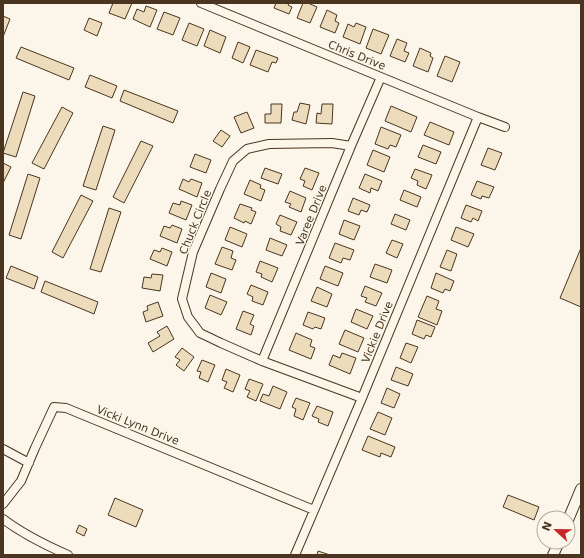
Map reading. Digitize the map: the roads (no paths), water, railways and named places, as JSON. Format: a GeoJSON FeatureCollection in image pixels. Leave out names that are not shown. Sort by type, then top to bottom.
{"type":"FeatureCollection","features":[{"type":"Feature","properties":{"kind":"street","name":"Chris Drive"},"geometry":{"type":"LineString","coordinates":[[201,3],[505,127]]}},
{"type":"Feature","properties":{"kind":"street","name":"Varee Drive"},"geometry":{"type":"LineString","coordinates":[[262,361],[381,77]]}},
{"type":"Feature","properties":{"kind":"street","name":"Vickie Drive"},"geometry":{"type":"LineString","coordinates":[[295,555],[362,398],[478,116]]}},
{"type":"Feature","properties":{"kind":"street","name":"Chuck Circle"},"geometry":{"type":"LineString","coordinates":[[351,146],[332,143],[269,144],[247,149],[233,162],[220,189],[193,252],[182,299],[188,317],[200,332],[262,361],[362,398]]}},
{"type":"Feature","properties":{"kind":"street","name":"Vicki Lynn Drive"},"geometry":{"type":"LineString","coordinates":[[3,504],[21,481],[54,407],[66,408],[314,510]]}},
{"type":"Feature","properties":{"kind":"street"},"geometry":{"type":"LineString","coordinates":[[3,449],[29,463]]}},
{"type":"Feature","properties":{"kind":"street"},"geometry":{"type":"LineString","coordinates":[[572,510],[581,489]]}},
{"type":"Feature","properties":{"kind":"street"},"geometry":{"type":"LineString","coordinates":[[3,519],[24,534],[68,555]]}}]}
